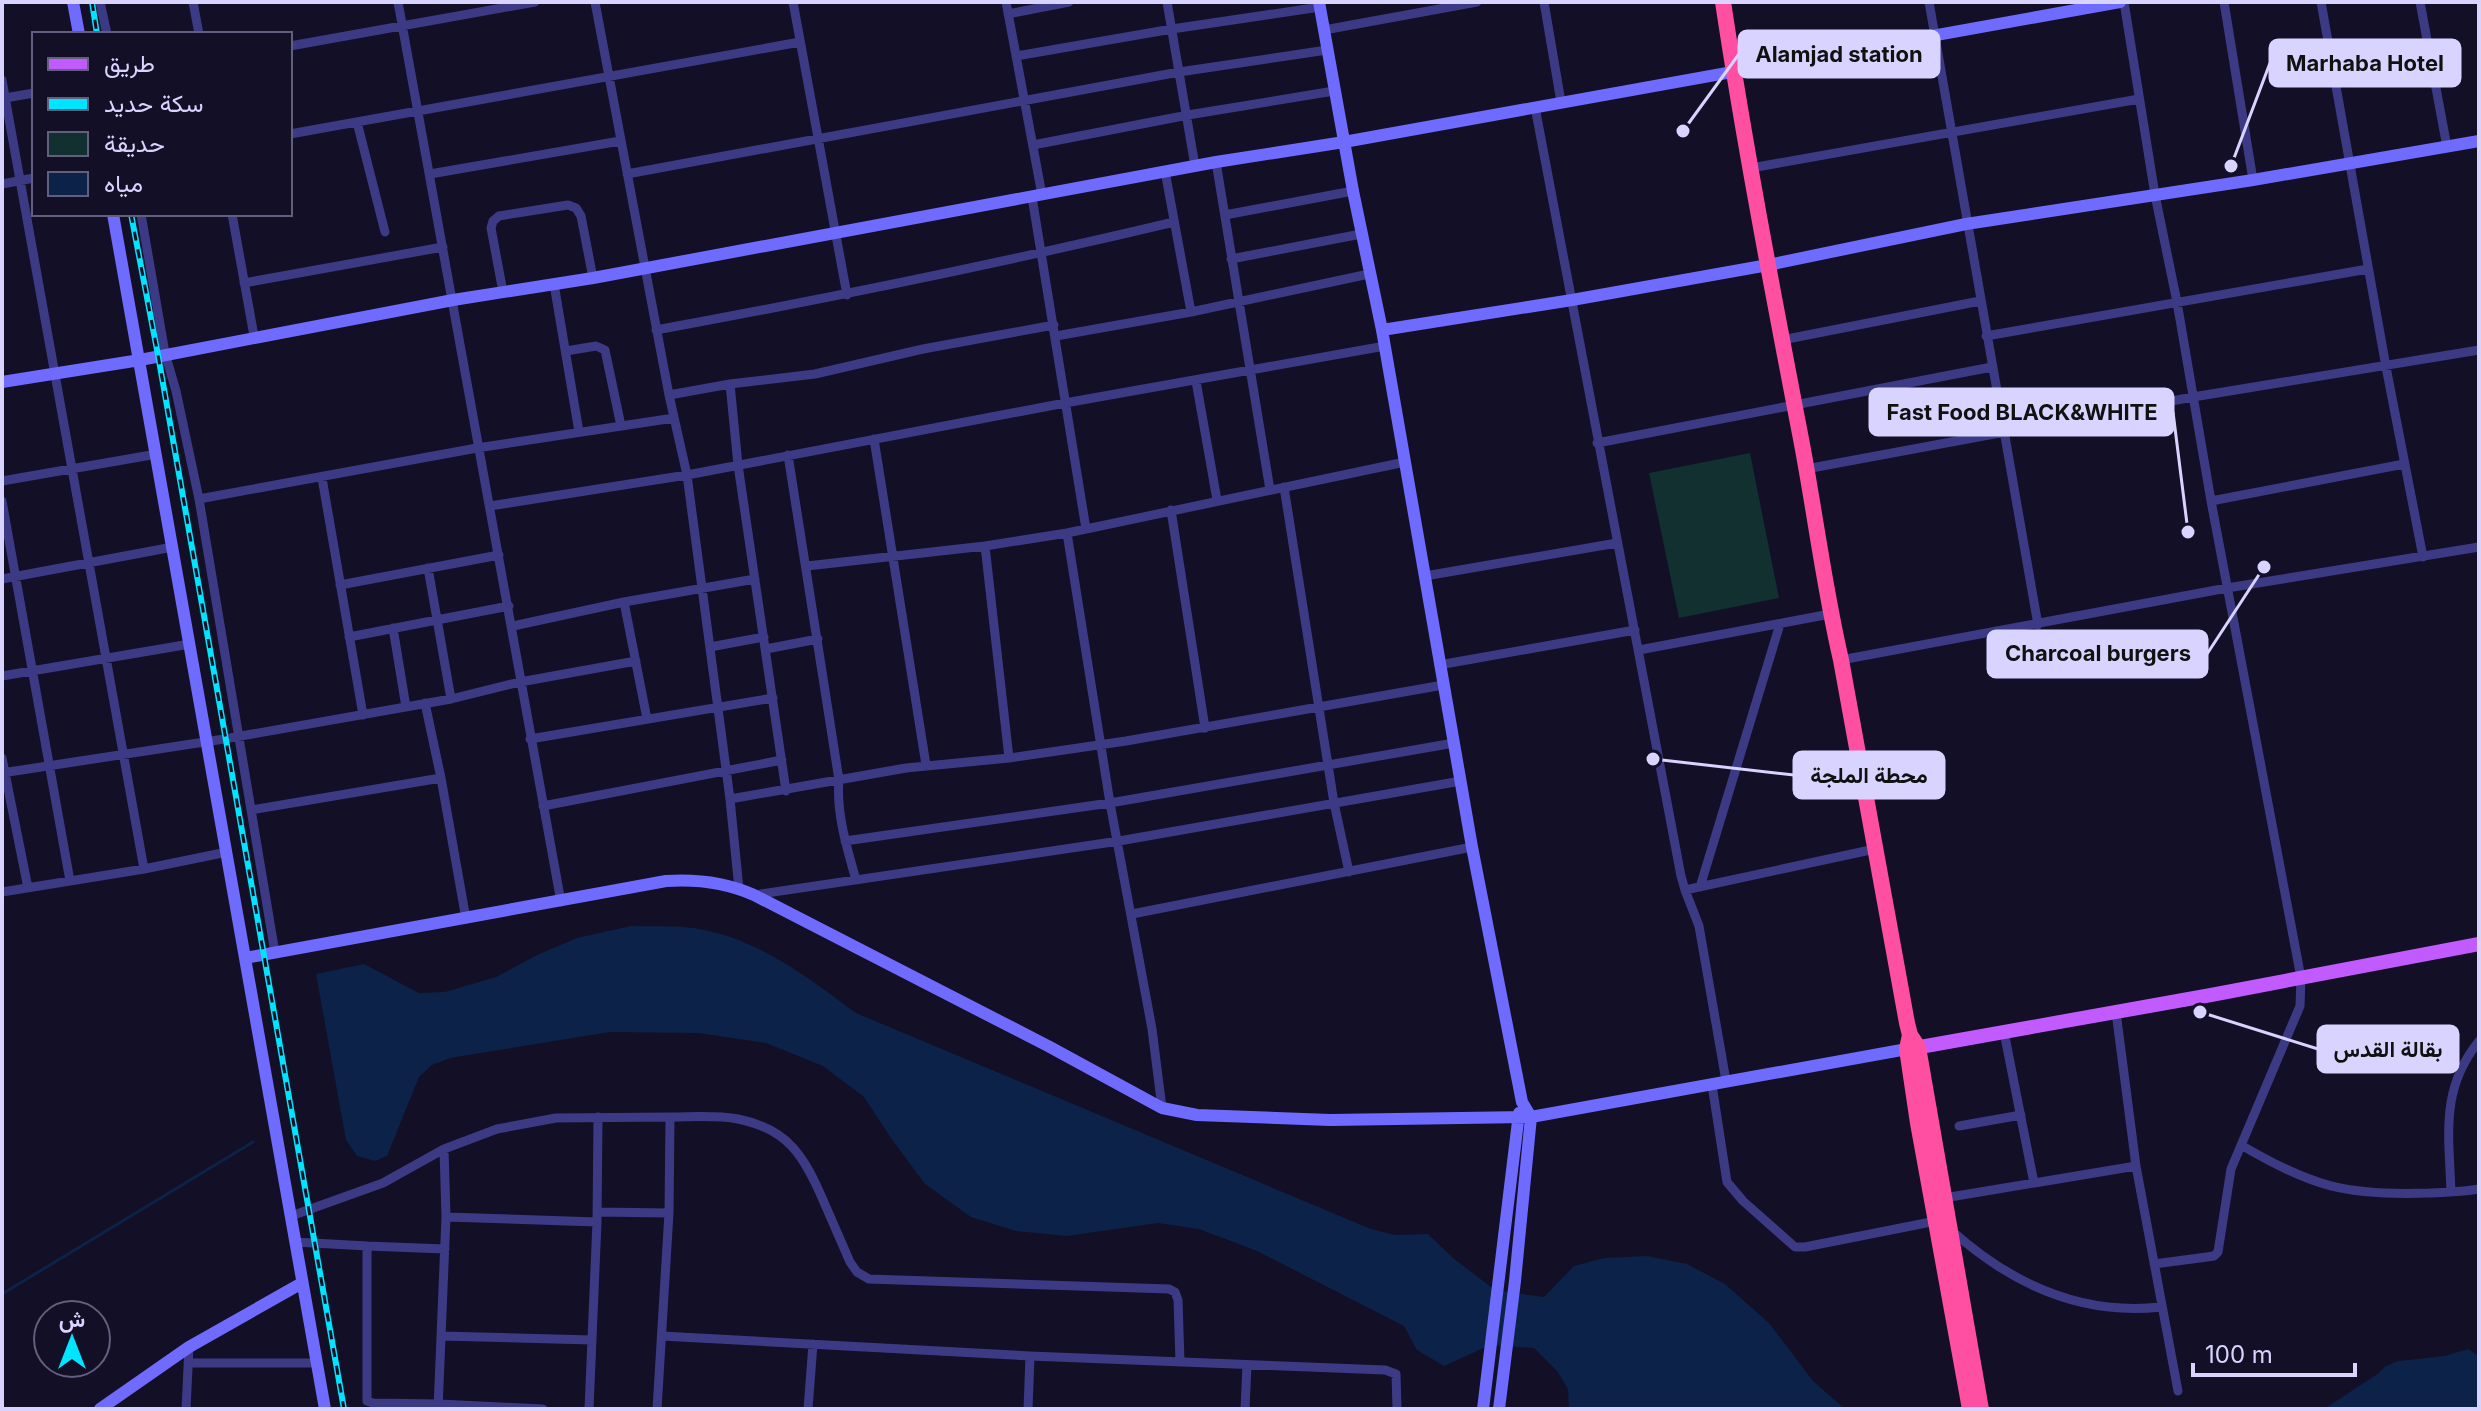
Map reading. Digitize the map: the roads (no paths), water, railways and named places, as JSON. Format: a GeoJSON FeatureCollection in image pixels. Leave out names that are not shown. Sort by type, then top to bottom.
{"type":"FeatureCollection","features":[{"type":"Feature","properties":{"kind":"highway"},"geometry":{"type":"LineString","coordinates":[[1723,2],[1733,72],[1891,944],[1951,1230],[1970,1409]]}},
{"type":"Feature","properties":{"kind":"highway"},"geometry":{"type":"LineString","coordinates":[[1912,1044],[1936,1221],[1981,1409]]}},
{"type":"Feature","properties":{"kind":"main road"},"geometry":{"type":"LineString","coordinates":[[1912,1044],[2004,1032],[2479,944]]}},
{"type":"Feature","properties":{"kind":"street"},"geometry":{"type":"LineString","coordinates":[[73,2],[79,32]]}},
{"type":"Feature","properties":{"kind":"street"},"geometry":{"type":"LineString","coordinates":[[100,2],[107,32]]}},
{"type":"Feature","properties":{"kind":"street"},"geometry":{"type":"LineString","coordinates":[[193,2],[199,32]]}},
{"type":"Feature","properties":{"kind":"street"},"geometry":{"type":"LineString","coordinates":[[398,2],[561,902]]}},
{"type":"Feature","properties":{"kind":"street"},"geometry":{"type":"LineString","coordinates":[[292,46],[535,2]]}},
{"type":"Feature","properties":{"kind":"street"},"geometry":{"type":"LineString","coordinates":[[595,2],[656,330],[687,475],[739,889]]}},
{"type":"Feature","properties":{"kind":"street"},"geometry":{"type":"LineString","coordinates":[[793,2],[847,295]]}},
{"type":"Feature","properties":{"kind":"street"},"geometry":{"type":"LineString","coordinates":[[1006,2],[1033,145],[1043,253],[1086,529]]}},
{"type":"Feature","properties":{"kind":"street"},"geometry":{"type":"LineString","coordinates":[[1008,14],[1069,2]]}},
{"type":"Feature","properties":{"kind":"street"},"geometry":{"type":"LineString","coordinates":[[1167,2],[1195,166]]}},
{"type":"Feature","properties":{"kind":"street"},"geometry":{"type":"LineString","coordinates":[[1324,30],[1477,2]]}},
{"type":"Feature","properties":{"kind":"street"},"geometry":{"type":"LineString","coordinates":[[1544,2],[1561,102]]}},
{"type":"Feature","properties":{"kind":"street"},"geometry":{"type":"LineString","coordinates":[[1929,2],[2038,625]]}},
{"type":"Feature","properties":{"kind":"street"},"geometry":{"type":"LineString","coordinates":[[2,382],[140,360],[254,336],[593,278],[1165,171],[1344,142],[2122,2],[2211,501],[2301,978],[2300,1006],[2231,1169],[2218,1252],[2214,1256],[2154,1264]]}},
{"type":"Feature","properties":{"kind":"street"},"geometry":{"type":"LineString","coordinates":[[2224,2],[2253,180]]}},
{"type":"Feature","properties":{"kind":"street"},"geometry":{"type":"LineString","coordinates":[[2321,2],[2423,557]]}},
{"type":"Feature","properties":{"kind":"street"},"geometry":{"type":"LineString","coordinates":[[2420,2],[2447,147]]}},
{"type":"Feature","properties":{"kind":"street"},"geometry":{"type":"LineString","coordinates":[[1016,56],[1319,4],[1385,346],[1439,665],[1524,1117],[1515,1281],[1499,1409]]}},
{"type":"Feature","properties":{"kind":"street"},"geometry":{"type":"LineString","coordinates":[[292,134],[800,42]]}},
{"type":"Feature","properties":{"kind":"street"},"geometry":{"type":"LineString","coordinates":[[627,174],[1025,99],[1327,50]]}},
{"type":"Feature","properties":{"kind":"street"},"geometry":{"type":"LineString","coordinates":[[2,80],[144,869]]}},
{"type":"Feature","properties":{"kind":"street"},"geometry":{"type":"LineString","coordinates":[[1033,145],[1334,91]]}},
{"type":"Feature","properties":{"kind":"street"},"geometry":{"type":"LineString","coordinates":[[5,98],[32,93]]}},
{"type":"Feature","properties":{"kind":"street"},"geometry":{"type":"LineString","coordinates":[[1751,168],[2139,99]]}},
{"type":"Feature","properties":{"kind":"street"},"geometry":{"type":"LineString","coordinates":[[1535,107],[1685,890],[1699,926],[1710,978],[1726,1081]]}},
{"type":"Feature","properties":{"kind":"street"},"geometry":{"type":"LineString","coordinates":[[357,122],[385,232]]}},
{"type":"Feature","properties":{"kind":"street"},"geometry":{"type":"LineString","coordinates":[[430,174],[620,141]]}},
{"type":"Feature","properties":{"kind":"street"},"geometry":{"type":"LineString","coordinates":[[1382,330],[1768,265],[1966,224],[2253,180],[2479,141]]}},
{"type":"Feature","properties":{"kind":"street"},"geometry":{"type":"LineString","coordinates":[[1216,162],[1270,490]]}},
{"type":"Feature","properties":{"kind":"street"},"geometry":{"type":"LineString","coordinates":[[1165,171],[1191,312]]}},
{"type":"Feature","properties":{"kind":"street"},"geometry":{"type":"LineString","coordinates":[[2,184],[32,178]]}},
{"type":"Feature","properties":{"kind":"street"},"geometry":{"type":"LineString","coordinates":[[1225,215],[1353,191]]}},
{"type":"Feature","properties":{"kind":"street"},"geometry":{"type":"LineString","coordinates":[[503,292],[491,228],[493,221],[499,216],[568,205],[576,208],[581,216],[593,278]]}},
{"type":"Feature","properties":{"kind":"street"},"geometry":{"type":"LineString","coordinates":[[113,216],[325,1409]]}},
{"type":"Feature","properties":{"kind":"street"},"geometry":{"type":"LineString","coordinates":[[141,216],[165,353],[199,499],[275,953]]}},
{"type":"Feature","properties":{"kind":"street"},"geometry":{"type":"LineString","coordinates":[[232,216],[254,336]]}},
{"type":"Feature","properties":{"kind":"street"},"geometry":{"type":"LineString","coordinates":[[656,330],[847,295],[1174,222]]}},
{"type":"Feature","properties":{"kind":"street"},"geometry":{"type":"LineString","coordinates":[[1231,259],[1361,234]]}},
{"type":"Feature","properties":{"kind":"street"},"geometry":{"type":"LineString","coordinates":[[244,283],[443,247]]}},
{"type":"Feature","properties":{"kind":"street"},"geometry":{"type":"LineString","coordinates":[[1986,336],[2368,269]]}},
{"type":"Feature","properties":{"kind":"street"},"geometry":{"type":"LineString","coordinates":[[1056,336],[1191,312],[1369,274]]}},
{"type":"Feature","properties":{"kind":"street"},"geometry":{"type":"LineString","coordinates":[[554,284],[579,432]]}},
{"type":"Feature","properties":{"kind":"street"},"geometry":{"type":"LineString","coordinates":[[1782,340],[1980,301]]}},
{"type":"Feature","properties":{"kind":"street"},"geometry":{"type":"LineString","coordinates":[[669,395],[815,374],[923,349],[1054,325]]}},
{"type":"Feature","properties":{"kind":"street"},"geometry":{"type":"LineString","coordinates":[[566,351],[596,346],[605,350],[621,426]]}},
{"type":"Feature","properties":{"kind":"street"},"geometry":{"type":"LineString","coordinates":[[490,506],[687,475],[1385,346]]}},
{"type":"Feature","properties":{"kind":"street"},"geometry":{"type":"LineString","coordinates":[[1806,469],[2193,397],[2479,350]]}},
{"type":"Feature","properties":{"kind":"street"},"geometry":{"type":"LineString","coordinates":[[1597,443],[1992,367]]}},
{"type":"Feature","properties":{"kind":"street"},"geometry":{"type":"LineString","coordinates":[[1196,381],[1217,500]]}},
{"type":"Feature","properties":{"kind":"street"},"geometry":{"type":"LineString","coordinates":[[730,384],[738,465],[786,791]]}},
{"type":"Feature","properties":{"kind":"street"},"geometry":{"type":"LineString","coordinates":[[199,499],[477,448],[674,418]]}},
{"type":"Feature","properties":{"kind":"street"},"geometry":{"type":"LineString","coordinates":[[874,439],[926,765]]}},
{"type":"Feature","properties":{"kind":"street"},"geometry":{"type":"LineString","coordinates":[[2,481],[157,454]]}},
{"type":"Feature","properties":{"kind":"street"},"geometry":{"type":"LineString","coordinates":[[788,455],[839,780],[845,841],[856,880]]}},
{"type":"Feature","properties":{"kind":"street"},"geometry":{"type":"LineString","coordinates":[[807,566],[985,546],[1067,533],[1405,462]]}},
{"type":"Feature","properties":{"kind":"street"},"geometry":{"type":"LineString","coordinates":[[2211,501],[2404,464]]}},
{"type":"Feature","properties":{"kind":"street"},"geometry":{"type":"LineString","coordinates":[[322,478],[363,715]]}},
{"type":"Feature","properties":{"kind":"street"},"geometry":{"type":"LineString","coordinates":[[1284,487],[1334,803],[1349,872]]}},
{"type":"Feature","properties":{"kind":"street"},"geometry":{"type":"LineString","coordinates":[[2,501],[70,881]]}},
{"type":"Feature","properties":{"kind":"street"},"geometry":{"type":"LineString","coordinates":[[1171,510],[1205,728]]}},
{"type":"Feature","properties":{"kind":"street"},"geometry":{"type":"LineString","coordinates":[[1067,533],[1110,803],[1152,1029],[1162,1108]]}},
{"type":"Feature","properties":{"kind":"street"},"geometry":{"type":"LineString","coordinates":[[1425,576],[1617,543]]}},
{"type":"Feature","properties":{"kind":"street"},"geometry":{"type":"LineString","coordinates":[[985,546],[1009,758]]}},
{"type":"Feature","properties":{"kind":"street"},"geometry":{"type":"LineString","coordinates":[[2,579],[173,547]]}},
{"type":"Feature","properties":{"kind":"street"},"geometry":{"type":"LineString","coordinates":[[1841,660],[2227,588],[2479,547]]}},
{"type":"Feature","properties":{"kind":"street"},"geometry":{"type":"LineString","coordinates":[[340,585],[499,555]]}},
{"type":"Feature","properties":{"kind":"street"},"geometry":{"type":"LineString","coordinates":[[428,568],[451,699]]}},
{"type":"Feature","properties":{"kind":"street"},"geometry":{"type":"LineString","coordinates":[[513,626],[755,579]]}},
{"type":"Feature","properties":{"kind":"street"},"geometry":{"type":"LineString","coordinates":[[624,602],[647,719]]}},
{"type":"Feature","properties":{"kind":"street"},"geometry":{"type":"LineString","coordinates":[[349,637],[509,606]]}},
{"type":"Feature","properties":{"kind":"street"},"geometry":{"type":"LineString","coordinates":[[1639,650],[1830,614]]}},
{"type":"Feature","properties":{"kind":"street"},"geometry":{"type":"LineString","coordinates":[[1700,887],[1780,624]]}},
{"type":"Feature","properties":{"kind":"street"},"geometry":{"type":"LineString","coordinates":[[393,628],[406,707]]}},
{"type":"Feature","properties":{"kind":"street"},"geometry":{"type":"LineString","coordinates":[[1439,665],[1635,630]]}},
{"type":"Feature","properties":{"kind":"street"},"geometry":{"type":"LineString","coordinates":[[710,647],[764,637]]}},
{"type":"Feature","properties":{"kind":"street"},"geometry":{"type":"LineString","coordinates":[[766,649],[818,639]]}},
{"type":"Feature","properties":{"kind":"street"},"geometry":{"type":"LineString","coordinates":[[2,676],[190,644]]}},
{"type":"Feature","properties":{"kind":"street"},"geometry":{"type":"LineString","coordinates":[[3,772],[363,715],[636,661]]}},
{"type":"Feature","properties":{"kind":"street"},"geometry":{"type":"LineString","coordinates":[[730,799],[926,765],[1009,758],[1101,745],[1443,685]]}},
{"type":"Feature","properties":{"kind":"street"},"geometry":{"type":"LineString","coordinates":[[530,739],[773,698]]}},
{"type":"Feature","properties":{"kind":"street"},"geometry":{"type":"LineString","coordinates":[[425,703],[466,919]]}},
{"type":"Feature","properties":{"kind":"street"},"geometry":{"type":"LineString","coordinates":[[845,841],[1110,803],[1454,743]]}},
{"type":"Feature","properties":{"kind":"street"},"geometry":{"type":"LineString","coordinates":[[2,758],[28,888]]}},
{"type":"Feature","properties":{"kind":"street"},"geometry":{"type":"LineString","coordinates":[[543,806],[782,760]]}},
{"type":"Feature","properties":{"kind":"street"},"geometry":{"type":"LineString","coordinates":[[251,810],[441,778]]}},
{"type":"Feature","properties":{"kind":"street"},"geometry":{"type":"LineString","coordinates":[[754,895],[1119,841],[1461,781]]}},
{"type":"Feature","properties":{"kind":"street"},"geometry":{"type":"LineString","coordinates":[[1132,914],[1472,847]]}},
{"type":"Feature","properties":{"kind":"street"},"geometry":{"type":"LineString","coordinates":[[1685,890],[1875,849]]}},
{"type":"Feature","properties":{"kind":"street"},"geometry":{"type":"LineString","coordinates":[[2,892],[227,852]]}},
{"type":"Feature","properties":{"kind":"street"},"geometry":{"type":"LineString","coordinates":[[245,958],[666,881],[724,884],[754,895],[1162,1108],[1197,1115],[1303,1119],[1524,1117],[1712,1085],[1912,1044]]}},
{"type":"Feature","properties":{"kind":"street"},"geometry":{"type":"LineString","coordinates":[[2116,1012],[2136,1166],[2178,1391]]}},
{"type":"Feature","properties":{"kind":"street"},"geometry":{"type":"LineString","coordinates":[[2004,1032],[2034,1183]]}},
{"type":"Feature","properties":{"kind":"street"},"geometry":{"type":"LineString","coordinates":[[2451,1192],[2451,1099],[2461,1067],[2479,1041]]}},
{"type":"Feature","properties":{"kind":"street"},"geometry":{"type":"LineString","coordinates":[[1712,1085],[1727,1182],[1743,1201],[1795,1247],[1936,1221]]}},
{"type":"Feature","properties":{"kind":"street"},"geometry":{"type":"LineString","coordinates":[[1959,1126],[2021,1115]]}},
{"type":"Feature","properties":{"kind":"street"},"geometry":{"type":"LineString","coordinates":[[291,1216],[383,1183],[468,1139],[523,1123],[598,1117],[735,1119],[757,1124],[778,1134],[797,1150],[811,1170],[850,1262],[857,1272],[869,1279],[1169,1289],[1175,1292],[1178,1300],[1180,1362]]}},
{"type":"Feature","properties":{"kind":"street"},"geometry":{"type":"LineString","coordinates":[[589,1409],[598,1117]]}},
{"type":"Feature","properties":{"kind":"street"},"geometry":{"type":"LineString","coordinates":[[657,1409],[669,1213],[670,1117]]}},
{"type":"Feature","properties":{"kind":"street"},"geometry":{"type":"LineString","coordinates":[[1483,1409],[1524,1117]]}},
{"type":"Feature","properties":{"kind":"street"},"geometry":{"type":"LineString","coordinates":[[2241,1145],[2301,1177],[2331,1187],[2385,1194],[2479,1189]]}},
{"type":"Feature","properties":{"kind":"street"},"geometry":{"type":"LineString","coordinates":[[438,1406],[446,1217],[444,1149]]}},
{"type":"Feature","properties":{"kind":"street"},"geometry":{"type":"LineString","coordinates":[[1944,1198],[2136,1166]]}},
{"type":"Feature","properties":{"kind":"street"},"geometry":{"type":"LineString","coordinates":[[446,1217],[597,1217],[669,1213]]}},
{"type":"Feature","properties":{"kind":"street"},"geometry":{"type":"LineString","coordinates":[[1951,1230],[1994,1265],[2054,1294],[2114,1309],[2161,1307]]}},
{"type":"Feature","properties":{"kind":"street"},"geometry":{"type":"LineString","coordinates":[[295,1242],[445,1249]]}},
{"type":"Feature","properties":{"kind":"street"},"geometry":{"type":"LineString","coordinates":[[367,1246],[367,1401],[543,1409]]}},
{"type":"Feature","properties":{"kind":"street"},"geometry":{"type":"LineString","coordinates":[[100,1409],[189,1347],[302,1283]]}},
{"type":"Feature","properties":{"kind":"street"},"geometry":{"type":"LineString","coordinates":[[442,1336],[592,1340]]}},
{"type":"Feature","properties":{"kind":"street"},"geometry":{"type":"LineString","coordinates":[[662,1336],[1392,1371],[1398,1379],[1397,1409]]}},
{"type":"Feature","properties":{"kind":"street"},"geometry":{"type":"LineString","coordinates":[[808,1409],[813,1344]]}},
{"type":"Feature","properties":{"kind":"street"},"geometry":{"type":"LineString","coordinates":[[186,1409],[189,1347]]}},
{"type":"Feature","properties":{"kind":"street"},"geometry":{"type":"LineString","coordinates":[[1028,1409],[1030,1356]]}},
{"type":"Feature","properties":{"kind":"street"},"geometry":{"type":"LineString","coordinates":[[188,1363],[317,1363]]}},
{"type":"Feature","properties":{"kind":"street"},"geometry":{"type":"LineString","coordinates":[[1245,1409],[1247,1365]]}},
{"type":"Feature","properties":{"kind":"water"},"geometry":{"type":"Polygon","coordinates":[[[631,926],[691,928],[742,941],[782,962],[856,1013],[1371,1229],[1395,1235],[1428,1234],[1495,1290],[1544,1297],[1574,1266],[1604,1258],[1647,1256],[1687,1264],[1725,1284],[1769,1323],[1813,1381],[1845,1409],[1569,1409],[1568,1389],[1557,1371],[1534,1348],[1490,1345],[1444,1366],[1417,1350],[1404,1326],[1257,1251],[1199,1229],[1158,1223],[1067,1236],[1016,1231],[971,1217],[925,1184],[864,1097],[823,1066],[766,1043],[698,1033],[610,1032],[450,1058],[432,1065],[419,1077],[387,1156],[375,1161],[357,1156],[346,1140],[316,974],[364,964],[419,993],[445,992],[496,977],[577,938],[631,926]]]}},
{"type":"Feature","properties":{"kind":"water"},"geometry":{"type":"Polygon","coordinates":[[[2468,1349],[2479,1356],[2479,1409],[2324,1409],[2398,1361],[2445,1356],[2468,1349]]]}},
{"type":"Feature","properties":{"kind":"waterway"},"geometry":{"type":"LineString","coordinates":[[2,1294],[253,1142]]}},
{"type":"Feature","properties":{"kind":"railway"},"geometry":{"type":"LineString","coordinates":[[92,2],[97,32]]}},
{"type":"Feature","properties":{"kind":"railway"},"geometry":{"type":"LineString","coordinates":[[131,216],[344,1409]]}},
{"type":"Feature","properties":{"kind":"place","name":"Alamjad station"},"geometry":{"type":"Point","coordinates":[1683,131]}},
{"type":"Feature","properties":{"kind":"place","name":"Marhaba Hotel"},"geometry":{"type":"Point","coordinates":[2231,166]}},
{"type":"Feature","properties":{"kind":"place","name":"Fast Food BLACK&WHITE"},"geometry":{"type":"Point","coordinates":[2188,532]}},
{"type":"Feature","properties":{"kind":"place","name":"Charcoal burgers"},"geometry":{"type":"Point","coordinates":[2264,567]}},
{"type":"Feature","properties":{"kind":"place","name":"محطة الملجة"},"geometry":{"type":"Point","coordinates":[1653,759]}},
{"type":"Feature","properties":{"kind":"place","name":"بقالة القدس"},"geometry":{"type":"Point","coordinates":[2200,1012]}}]}
